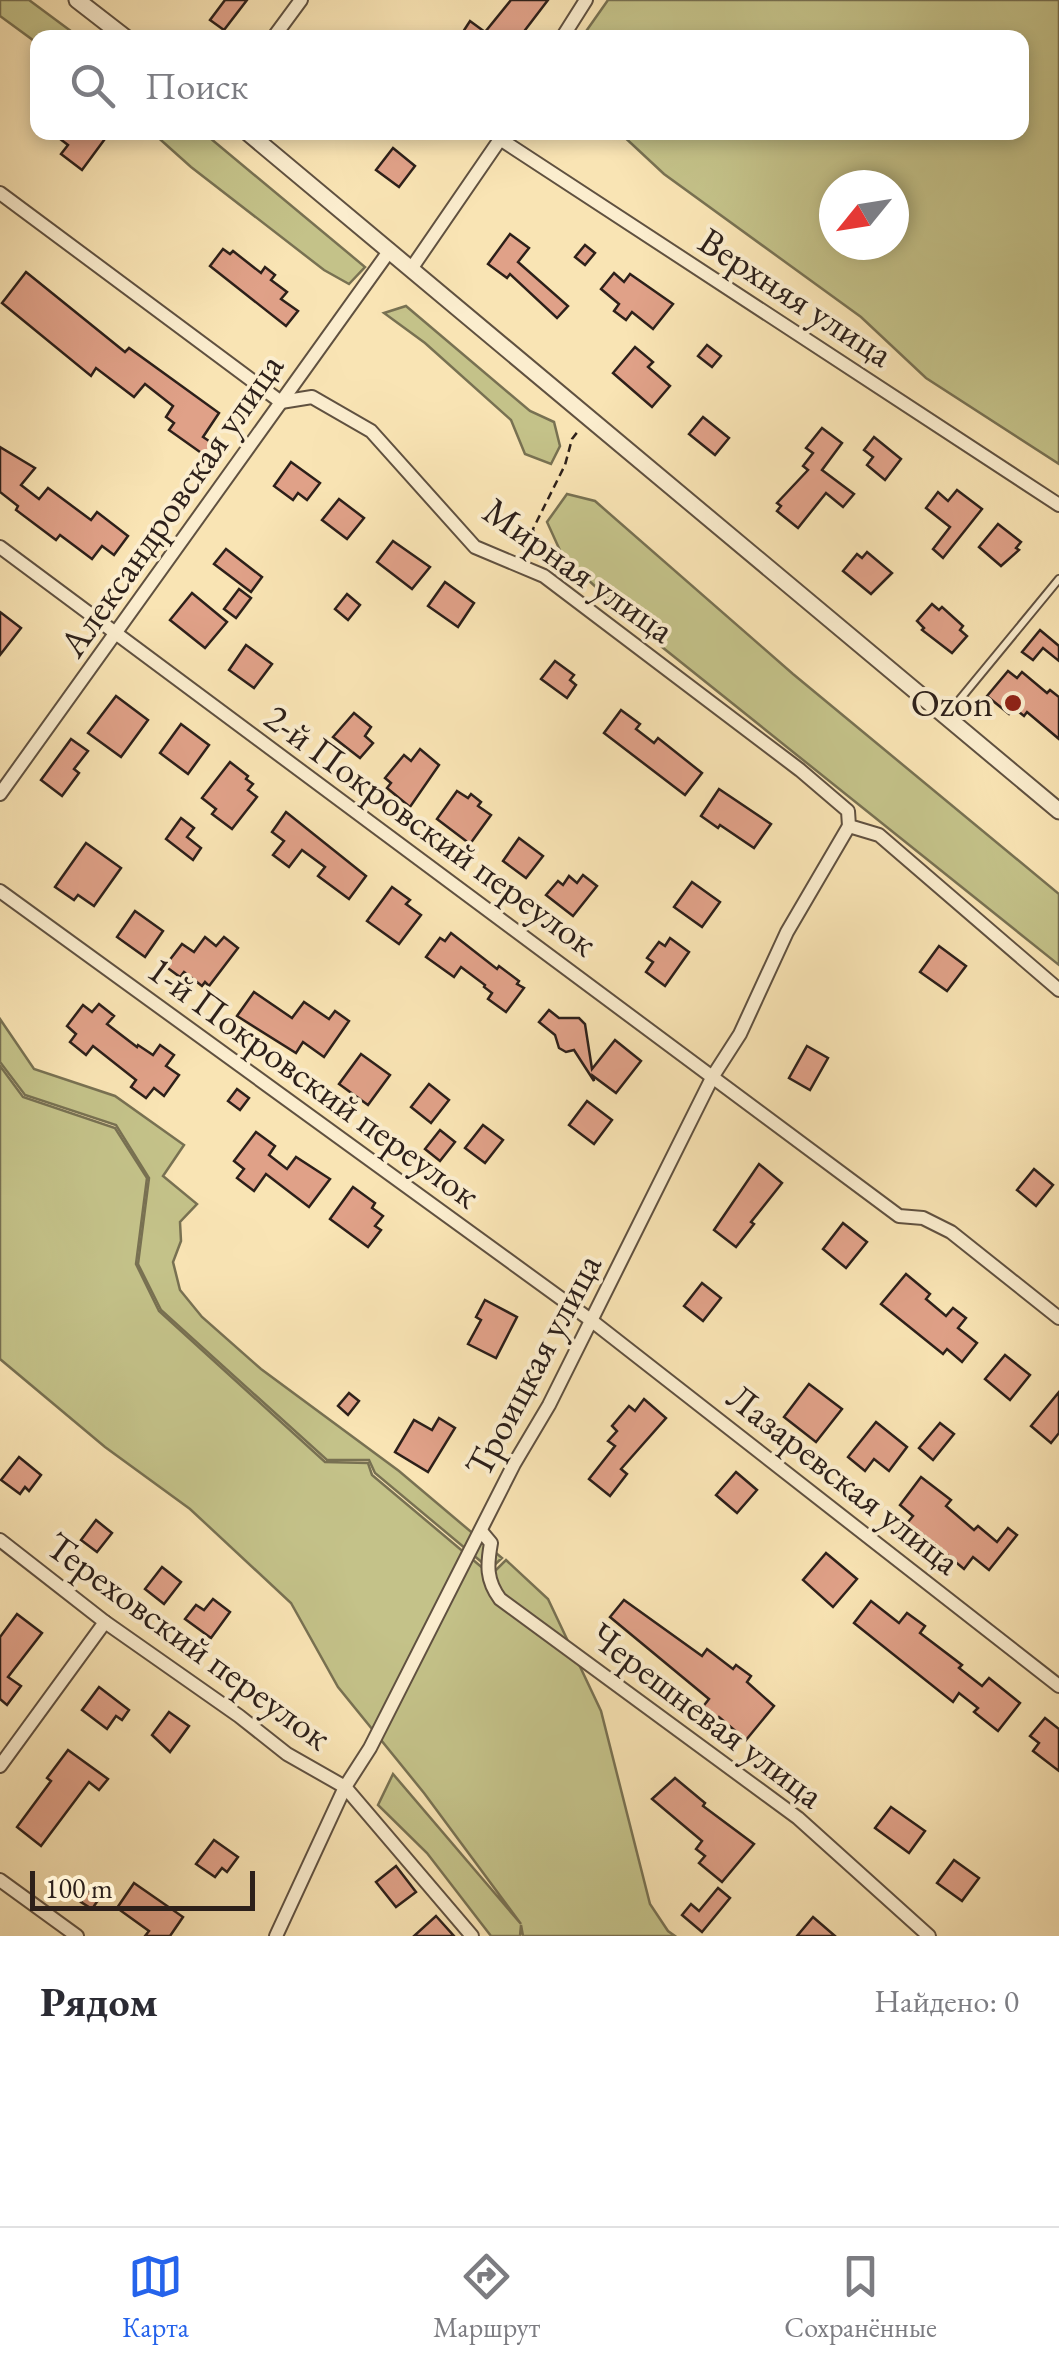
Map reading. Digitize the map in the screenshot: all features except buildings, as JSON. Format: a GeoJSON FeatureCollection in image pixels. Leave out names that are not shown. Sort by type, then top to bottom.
{"type":"FeatureCollection","features":[{"type":"Feature","properties":{"kind":"street"},"geometry":{"type":"LineString","coordinates":[[77,0],[116,30]]}},
{"type":"Feature","properties":{"kind":"street"},"geometry":{"type":"LineString","coordinates":[[279,30],[301,0]]}},
{"type":"Feature","properties":{"kind":"street"},"geometry":{"type":"LineString","coordinates":[[567,30],[586,0]]}},
{"type":"Feature","properties":{"kind":"street"},"geometry":{"type":"LineString","coordinates":[[257,140],[1059,811]]}},
{"type":"Feature","properties":{"kind":"street"},"geometry":{"type":"LineString","coordinates":[[411,268],[499,140]]}},
{"type":"Feature","properties":{"kind":"street","name":"Верхняя улица"},"geometry":{"type":"LineString","coordinates":[[508,140],[1059,505]]}},
{"type":"Feature","properties":{"kind":"street"},"geometry":{"type":"LineString","coordinates":[[0,193],[280,402]]}},
{"type":"Feature","properties":{"kind":"street","name":"Александровская улица"},"geometry":{"type":"LineString","coordinates":[[0,794],[390,250]]}},
{"type":"Feature","properties":{"kind":"street","name":"Мирная улица"},"geometry":{"type":"LineString","coordinates":[[280,402],[312,397],[371,432],[476,547],[544,576],[800,770],[848,811],[849,826],[879,835],[1059,990]]}},
{"type":"Feature","properties":{"kind":"street","name":"2-й Покровский переулок"},"geometry":{"type":"LineString","coordinates":[[0,547],[899,1216],[922,1218],[951,1232],[1059,1318]]}},
{"type":"Feature","properties":{"kind":"street","name":"Троицкая улица"},"geometry":{"type":"LineString","coordinates":[[276,1936],[345,1787],[370,1748],[592,1320],[713,1076],[740,1034],[787,932],[849,826]]}},
{"type":"Feature","properties":{"kind":"street","name":"1-й Покровский переулок"},"geometry":{"type":"LineString","coordinates":[[0,892],[592,1320]]}},
{"type":"Feature","properties":{"kind":"street","name":"Лазаревская улица"},"geometry":{"type":"LineString","coordinates":[[592,1320],[1059,1686]]}},
{"type":"Feature","properties":{"kind":"street","name":"Черешневая улица"},"geometry":{"type":"LineString","coordinates":[[481,1532],[491,1543],[487,1566],[490,1586],[500,1598],[798,1818],[928,1936]]}},
{"type":"Feature","properties":{"kind":"street","name":"Тереховский переулок"},"geometry":{"type":"LineString","coordinates":[[0,1540],[287,1754],[345,1787],[472,1936]]}},
{"type":"Feature","properties":{"kind":"street"},"geometry":{"type":"LineString","coordinates":[[0,1766],[106,1622]]}},
{"type":"Feature","properties":{"kind":"street"},"geometry":{"type":"LineString","coordinates":[[0,1880],[77,1936]]}},
{"type":"Feature","properties":{"kind":"lane"},"geometry":{"type":"LineString","coordinates":[[946,716],[1059,579]]}},
{"type":"Feature","properties":{"kind":"path"},"geometry":{"type":"LineString","coordinates":[[544,576],[532,530],[565,465],[572,438],[588,419]]}},
{"type":"Feature","properties":{"kind":"shaded area"},"geometry":{"type":"Polygon","coordinates":[[[0,0],[29,0],[70,30],[30,30],[30,38],[0,16],[0,0]]]}},
{"type":"Feature","properties":{"kind":"shaded area"},"geometry":{"type":"Polygon","coordinates":[[[608,0],[1059,0],[1059,464],[926,378],[861,317],[664,174],[628,140],[1029,140],[1029,30],[587,30],[608,0]]]}},
{"type":"Feature","properties":{"kind":"shaded area"},"geometry":{"type":"Polygon","coordinates":[[[161,140],[212,140],[365,267],[349,284],[324,270],[161,140]]]}},
{"type":"Feature","properties":{"kind":"shaded area"},"geometry":{"type":"Polygon","coordinates":[[[406,306],[530,411],[554,422],[560,446],[551,464],[525,454],[511,420],[425,343],[384,313],[406,306]]]}},
{"type":"Feature","properties":{"kind":"shaded area"},"geometry":{"type":"Polygon","coordinates":[[[567,494],[595,501],[793,674],[1059,894],[1059,965],[657,643],[563,557],[547,522],[567,494]]]}},
{"type":"Feature","properties":{"kind":"shaded area"},"geometry":{"type":"Polygon","coordinates":[[[0,1019],[34,1069],[115,1096],[184,1145],[163,1176],[197,1204],[180,1222],[181,1241],[173,1262],[180,1290],[202,1317],[261,1369],[399,1471],[502,1558],[490,1569],[375,1473],[369,1460],[327,1460],[161,1310],[138,1264],[149,1178],[116,1125],[25,1095],[0,1062],[0,1019]]]}},
{"type":"Feature","properties":{"kind":"shaded area"},"geometry":{"type":"Polygon","coordinates":[[[0,1066],[23,1097],[115,1128],[147,1178],[136,1264],[159,1311],[325,1462],[368,1463],[372,1475],[491,1575],[506,1560],[548,1599],[601,1711],[650,1904],[675,1936],[523,1936],[521,1925],[520,1936],[491,1936],[427,1853],[378,1805],[393,1774],[521,1924],[424,1793],[338,1687],[291,1603],[190,1509],[105,1447],[0,1359],[0,1066]]]}},
{"type":"Feature","properties":{"kind":"place","name":"Ozon"},"geometry":{"type":"Point","coordinates":[1013,703]}}]}
